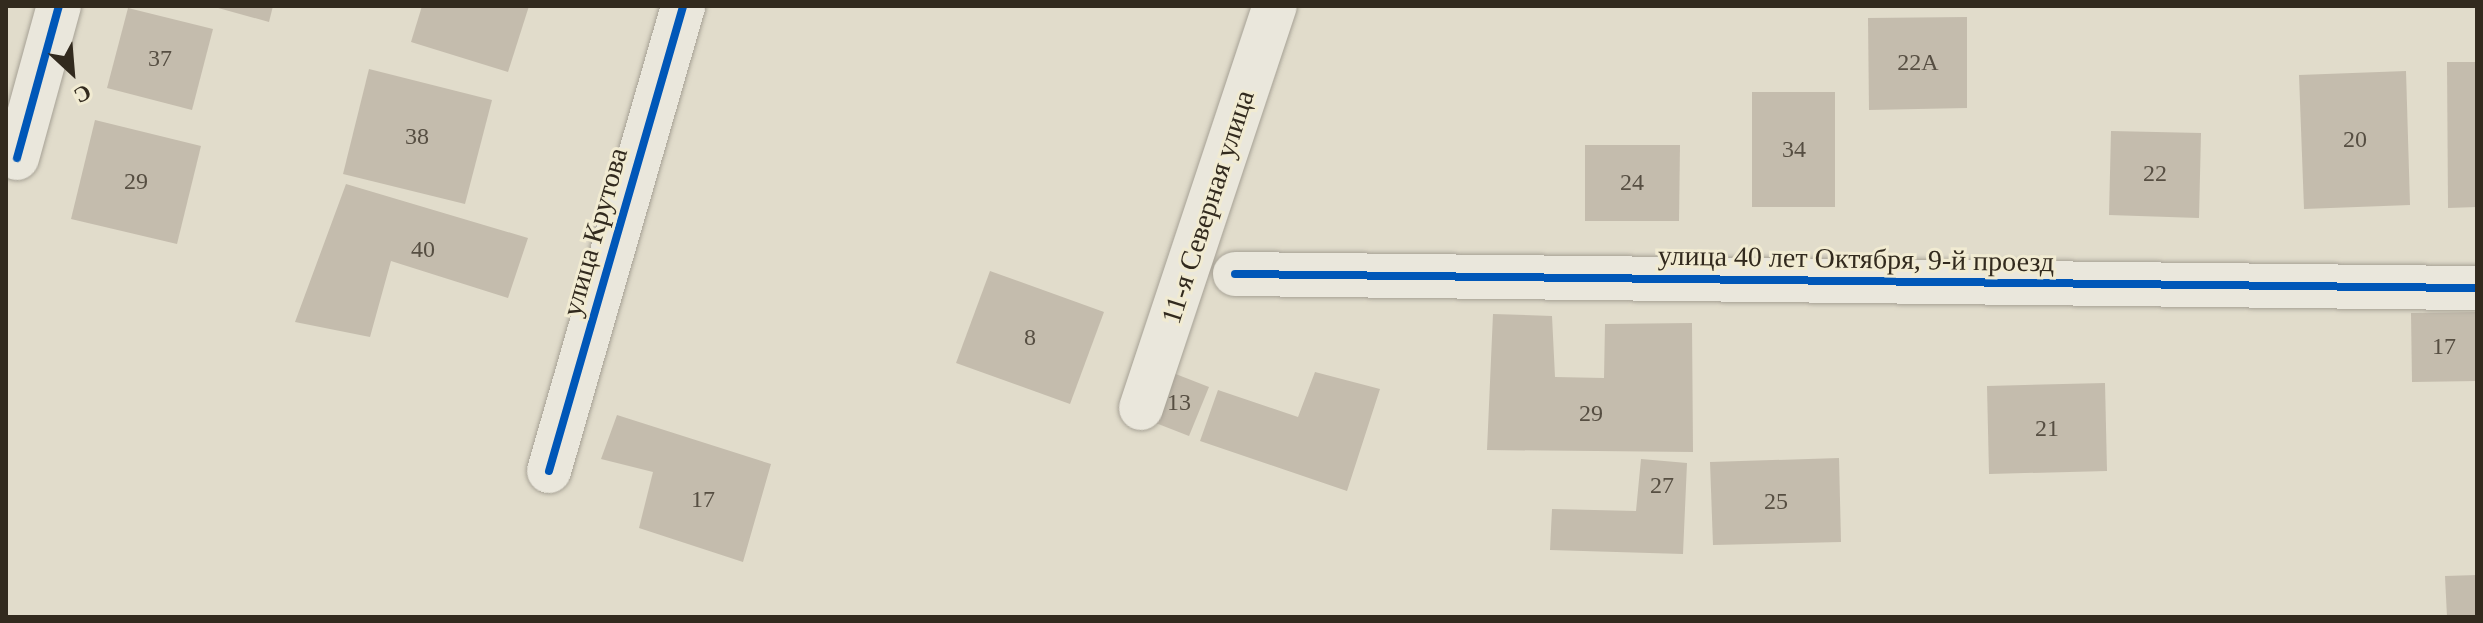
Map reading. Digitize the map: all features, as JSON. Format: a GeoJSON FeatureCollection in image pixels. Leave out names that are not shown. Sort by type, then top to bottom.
{"type":"FeatureCollection","features":[{"type":"Feature","properties":{"kind":"street"},"geometry":{"type":"LineString","coordinates":[[17,158],[59,6]]}},
{"type":"Feature","properties":{"kind":"street","name":"улица Крутова"},"geometry":{"type":"LineString","coordinates":[[549,471],[683,6]]}},
{"type":"Feature","properties":{"kind":"street","name":"11-я Северная улица"},"geometry":{"type":"LineString","coordinates":[[1141,408],[1275,6]]}},
{"type":"Feature","properties":{"kind":"street","name":"улица 40 лет Октября, 9-й проезд"},"geometry":{"type":"LineString","coordinates":[[1235,274],[2477,288]]}},
{"type":"Feature","properties":{"kind":"building"},"geometry":{"type":"Polygon","coordinates":[[[211,6],[273,6],[269,22],[211,6]]]}},
{"type":"Feature","properties":{"kind":"building"},"geometry":{"type":"Polygon","coordinates":[[[422,6],[529,6],[508,72],[411,42],[422,6]]]}},
{"type":"Feature","properties":{"kind":"building"},"geometry":{"type":"Polygon","coordinates":[[[128,8],[213,29],[192,110],[107,88],[128,8]]]}},
{"type":"Feature","properties":{"kind":"building"},"geometry":{"type":"Polygon","coordinates":[[[1967,17],[1967,108],[1869,110],[1868,18],[1967,17]]]}},
{"type":"Feature","properties":{"kind":"building"},"geometry":{"type":"Polygon","coordinates":[[[2447,62],[2477,62],[2477,207],[2448,208],[2447,62]]]}},
{"type":"Feature","properties":{"kind":"building"},"geometry":{"type":"Polygon","coordinates":[[[369,69],[492,100],[465,204],[343,174],[369,69]]]}},
{"type":"Feature","properties":{"kind":"building"},"geometry":{"type":"Polygon","coordinates":[[[2406,71],[2410,205],[2304,209],[2299,75],[2406,71]]]}},
{"type":"Feature","properties":{"kind":"building"},"geometry":{"type":"Polygon","coordinates":[[[1752,92],[1835,92],[1835,207],[1752,207],[1752,92]]]}},
{"type":"Feature","properties":{"kind":"building"},"geometry":{"type":"Polygon","coordinates":[[[95,120],[201,146],[177,244],[71,219],[95,120]]]}},
{"type":"Feature","properties":{"kind":"building"},"geometry":{"type":"Polygon","coordinates":[[[2111,131],[2201,133],[2199,218],[2109,215],[2111,131]]]}},
{"type":"Feature","properties":{"kind":"building"},"geometry":{"type":"Polygon","coordinates":[[[1585,145],[1680,145],[1679,221],[1585,221],[1585,145]]]}},
{"type":"Feature","properties":{"kind":"building"},"geometry":{"type":"Polygon","coordinates":[[[346,184],[528,238],[508,298],[391,261],[370,337],[295,322],[346,184]]]}},
{"type":"Feature","properties":{"kind":"building"},"geometry":{"type":"Polygon","coordinates":[[[990,271],[1104,312],[1070,404],[956,363],[990,271]]]}},
{"type":"Feature","properties":{"kind":"building"},"geometry":{"type":"Polygon","coordinates":[[[2477,312],[2477,381],[2412,382],[2411,313],[2477,312]]]}},
{"type":"Feature","properties":{"kind":"building"},"geometry":{"type":"Polygon","coordinates":[[[1493,314],[1552,316],[1555,377],[1604,378],[1605,324],[1692,323],[1693,452],[1487,450],[1493,314]]]}},
{"type":"Feature","properties":{"kind":"building"},"geometry":{"type":"Polygon","coordinates":[[[1168,371],[1209,387],[1189,436],[1148,420],[1168,371]]]}},
{"type":"Feature","properties":{"kind":"building"},"geometry":{"type":"Polygon","coordinates":[[[1315,372],[1380,389],[1347,491],[1200,441],[1218,390],[1298,417],[1315,372]]]}},
{"type":"Feature","properties":{"kind":"building"},"geometry":{"type":"Polygon","coordinates":[[[2105,383],[2107,471],[1989,474],[1987,386],[2105,383]]]}},
{"type":"Feature","properties":{"kind":"building"},"geometry":{"type":"Polygon","coordinates":[[[617,415],[771,464],[743,562],[639,528],[653,472],[601,459],[617,415]]]}},
{"type":"Feature","properties":{"kind":"building"},"geometry":{"type":"Polygon","coordinates":[[[1839,458],[1841,542],[1713,545],[1710,462],[1839,458]]]}},
{"type":"Feature","properties":{"kind":"building"},"geometry":{"type":"Polygon","coordinates":[[[1641,459],[1687,463],[1683,554],[1550,550],[1552,509],[1636,511],[1641,459]]]}},
{"type":"Feature","properties":{"kind":"building"},"geometry":{"type":"Polygon","coordinates":[[[2477,575],[2477,617],[2447,617],[2445,576],[2477,575]]]}},
{"type":"Feature","properties":{"kind":"cycle path"},"geometry":{"type":"LineString","coordinates":[[17,158],[59,6]]}},
{"type":"Feature","properties":{"kind":"cycle path"},"geometry":{"type":"LineString","coordinates":[[549,471],[683,6]]}},
{"type":"Feature","properties":{"kind":"cycle path"},"geometry":{"type":"LineString","coordinates":[[1235,274],[2477,288]]}}]}
